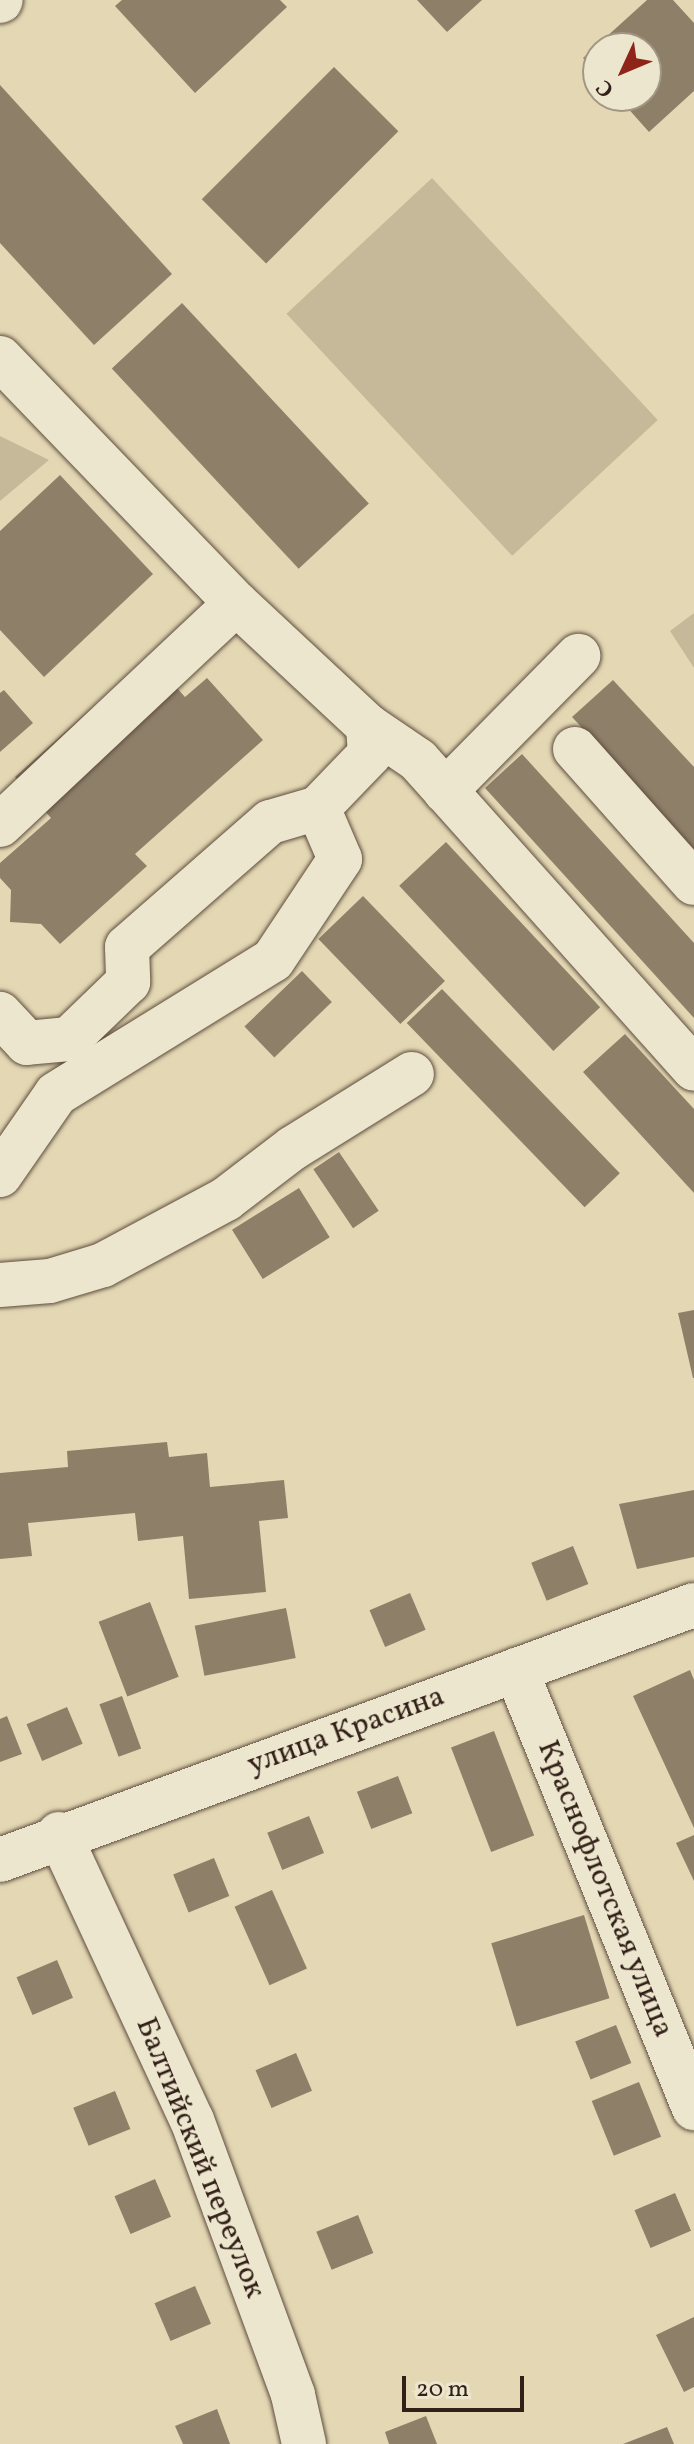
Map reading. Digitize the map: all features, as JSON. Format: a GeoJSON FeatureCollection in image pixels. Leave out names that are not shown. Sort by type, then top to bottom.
{"type":"FeatureCollection","features":[{"type":"Feature","properties":{"kind":"street"},"geometry":{"type":"LineString","coordinates":[[0,358],[236,603],[368,726],[397,742],[445,791],[694,1069]]}},
{"type":"Feature","properties":{"kind":"street"},"geometry":{"type":"LineString","coordinates":[[0,825],[236,603]]}},
{"type":"Feature","properties":{"kind":"street"},"geometry":{"type":"LineString","coordinates":[[445,791],[578,656]]}},
{"type":"Feature","properties":{"kind":"street"},"geometry":{"type":"LineString","coordinates":[[14,1028],[69,1039],[128,982],[127,947],[270,822],[318,808],[370,754],[368,726]]}},
{"type":"Feature","properties":{"kind":"street"},"geometry":{"type":"LineString","coordinates":[[575,749],[694,883]]}},
{"type":"Feature","properties":{"kind":"street"},"geometry":{"type":"LineString","coordinates":[[0,1175],[56,1094],[273,960],[340,859],[318,808]]}},
{"type":"Feature","properties":{"kind":"street"},"geometry":{"type":"LineString","coordinates":[[0,1285],[50,1281],[103,1265],[226,1199],[293,1148],[412,1074]]}},
{"type":"Feature","properties":{"kind":"street","name":"улица Красина"},"geometry":{"type":"LineString","coordinates":[[0,1860],[59,1834],[694,1605]]}},
{"type":"Feature","properties":{"kind":"street","name":"Краснофлотская улица"},"geometry":{"type":"LineString","coordinates":[[516,1670],[694,2108]]}},
{"type":"Feature","properties":{"kind":"street","name":"Балтийский переулок"},"geometry":{"type":"LineString","coordinates":[[59,1834],[192,2120],[304,2444]]}},
{"type":"Feature","properties":{"kind":"shaded area"},"geometry":{"type":"Polygon","coordinates":[[[432,178],[658,420],[512,556],[286,314],[432,178]]]}},
{"type":"Feature","properties":{"kind":"shaded area"},"geometry":{"type":"Polygon","coordinates":[[[0,436],[49,460],[0,501],[0,436]]]}},
{"type":"Feature","properties":{"kind":"shaded area"},"geometry":{"type":"Polygon","coordinates":[[[694,613],[694,668],[670,631],[694,613]]]}},
{"type":"Feature","properties":{"kind":"building"},"geometry":{"type":"Polygon","coordinates":[[[122,0],[280,0],[287,7],[195,93],[115,6],[122,0]]]}},
{"type":"Feature","properties":{"kind":"building"},"geometry":{"type":"Polygon","coordinates":[[[417,0],[482,0],[447,32],[417,0]]]}},
{"type":"Feature","properties":{"kind":"building"},"geometry":{"type":"Polygon","coordinates":[[[647,0],[673,0],[694,23],[694,91],[649,132],[631,112],[662,112],[662,32],[612,32],[647,0]]]}},
{"type":"Feature","properties":{"kind":"building"},"geometry":{"type":"Polygon","coordinates":[[[334,67],[398,131],[266,264],[202,199],[334,67]]]}},
{"type":"Feature","properties":{"kind":"building"},"geometry":{"type":"Polygon","coordinates":[[[0,85],[172,274],[94,345],[0,243],[0,85]]]}},
{"type":"Feature","properties":{"kind":"building"},"geometry":{"type":"Polygon","coordinates":[[[182,303],[369,503],[299,569],[112,368],[182,303]]]}},
{"type":"Feature","properties":{"kind":"building"},"geometry":{"type":"Polygon","coordinates":[[[60,475],[153,574],[44,677],[0,630],[0,531],[60,475]]]}},
{"type":"Feature","properties":{"kind":"building"},"geometry":{"type":"Polygon","coordinates":[[[149,657],[185,697],[207,678],[263,740],[135,854],[147,866],[60,944],[41,924],[10,922],[11,890],[0,878],[0,863],[51,818],[15,777],[149,657]]]}},
{"type":"Feature","properties":{"kind":"building"},"geometry":{"type":"Polygon","coordinates":[[[613,680],[694,767],[694,849],[572,717],[613,680]]]}},
{"type":"Feature","properties":{"kind":"building"},"geometry":{"type":"Polygon","coordinates":[[[4,690],[33,723],[0,752],[0,693],[4,690]]]}},
{"type":"Feature","properties":{"kind":"building"},"geometry":{"type":"Polygon","coordinates":[[[522,754],[694,943],[694,1018],[485,788],[522,754]]]}},
{"type":"Feature","properties":{"kind":"building"},"geometry":{"type":"Polygon","coordinates":[[[446,842],[600,1007],[553,1051],[399,886],[446,842]]]}},
{"type":"Feature","properties":{"kind":"building"},"geometry":{"type":"Polygon","coordinates":[[[363,896],[445,981],[400,1024],[318,939],[363,896]]]}},
{"type":"Feature","properties":{"kind":"building"},"geometry":{"type":"Polygon","coordinates":[[[302,971],[332,1002],[274,1058],[244,1027],[302,971]]]}},
{"type":"Feature","properties":{"kind":"building"},"geometry":{"type":"Polygon","coordinates":[[[442,989],[620,1173],[585,1207],[407,1023],[442,989]]]}},
{"type":"Feature","properties":{"kind":"building"},"geometry":{"type":"Polygon","coordinates":[[[625,1034],[694,1109],[694,1193],[583,1072],[625,1034]]]}},
{"type":"Feature","properties":{"kind":"building"},"geometry":{"type":"Polygon","coordinates":[[[339,1152],[379,1211],[353,1228],[313,1169],[339,1152]]]}},
{"type":"Feature","properties":{"kind":"building"},"geometry":{"type":"Polygon","coordinates":[[[299,1188],[330,1237],[263,1279],[232,1230],[299,1188]]]}},
{"type":"Feature","properties":{"kind":"building"},"geometry":{"type":"Polygon","coordinates":[[[694,1310],[694,1378],[693,1378],[678,1313],[694,1310]]]}},
{"type":"Feature","properties":{"kind":"building"},"geometry":{"type":"Polygon","coordinates":[[[167,1442],[169,1457],[207,1453],[210,1487],[284,1480],[288,1518],[259,1521],[266,1592],[189,1599],[183,1536],[138,1541],[135,1513],[28,1523],[32,1556],[0,1559],[0,1473],[68,1467],[67,1451],[167,1442]]]}},
{"type":"Feature","properties":{"kind":"building"},"geometry":{"type":"Polygon","coordinates":[[[694,1490],[694,1557],[637,1569],[619,1504],[694,1490]]]}},
{"type":"Feature","properties":{"kind":"building"},"geometry":{"type":"Polygon","coordinates":[[[573,1546],[588,1584],[547,1601],[531,1563],[573,1546]]]}},
{"type":"Feature","properties":{"kind":"building"},"geometry":{"type":"Polygon","coordinates":[[[410,1593],[426,1630],[385,1647],[369,1610],[410,1593]]]}},
{"type":"Feature","properties":{"kind":"building"},"geometry":{"type":"Polygon","coordinates":[[[150,1602],[179,1677],[127,1696],[99,1622],[150,1602]]]}},
{"type":"Feature","properties":{"kind":"building"},"geometry":{"type":"Polygon","coordinates":[[[286,1608],[296,1658],[204,1676],[195,1626],[286,1608]]]}},
{"type":"Feature","properties":{"kind":"building"},"geometry":{"type":"Polygon","coordinates":[[[690,1670],[694,1680],[694,1828],[633,1696],[690,1670]]]}},
{"type":"Feature","properties":{"kind":"building"},"geometry":{"type":"Polygon","coordinates":[[[122,1696],[141,1749],[119,1757],[99,1704],[122,1696]]]}},
{"type":"Feature","properties":{"kind":"building"},"geometry":{"type":"Polygon","coordinates":[[[67,1707],[83,1744],[42,1761],[26,1724],[67,1707]]]}},
{"type":"Feature","properties":{"kind":"building"},"geometry":{"type":"Polygon","coordinates":[[[7,1716],[22,1754],[0,1762],[0,1719],[7,1716]]]}},
{"type":"Feature","properties":{"kind":"building"},"geometry":{"type":"Polygon","coordinates":[[[494,1731],[534,1836],[491,1852],[451,1747],[494,1731]]]}},
{"type":"Feature","properties":{"kind":"building"},"geometry":{"type":"Polygon","coordinates":[[[398,1776],[412,1813],[371,1829],[357,1792],[398,1776]]]}},
{"type":"Feature","properties":{"kind":"building"},"geometry":{"type":"Polygon","coordinates":[[[309,1816],[324,1853],[282,1870],[267,1833],[309,1816]]]}},
{"type":"Feature","properties":{"kind":"building"},"geometry":{"type":"Polygon","coordinates":[[[694,1835],[694,1881],[676,1843],[694,1835]]]}},
{"type":"Feature","properties":{"kind":"building"},"geometry":{"type":"Polygon","coordinates":[[[214,1858],[229,1896],[189,1912],[173,1874],[214,1858]]]}},
{"type":"Feature","properties":{"kind":"building"},"geometry":{"type":"Polygon","coordinates":[[[272,1890],[307,1969],[270,1985],[235,1907],[272,1890]]]}},
{"type":"Feature","properties":{"kind":"building"},"geometry":{"type":"Polygon","coordinates":[[[584,1915],[609,1998],[517,2027],[491,1943],[584,1915]]]}},
{"type":"Feature","properties":{"kind":"building"},"geometry":{"type":"Polygon","coordinates":[[[57,1960],[73,1998],[33,2015],[16,1977],[57,1960]]]}},
{"type":"Feature","properties":{"kind":"building"},"geometry":{"type":"Polygon","coordinates":[[[616,2025],[631,2063],[591,2079],[575,2041],[616,2025]]]}},
{"type":"Feature","properties":{"kind":"building"},"geometry":{"type":"Polygon","coordinates":[[[296,2053],[312,2091],[272,2108],[255,2070],[296,2053]]]}},
{"type":"Feature","properties":{"kind":"building"},"geometry":{"type":"Polygon","coordinates":[[[639,2082],[661,2137],[614,2156],[592,2101],[639,2082]]]}},
{"type":"Feature","properties":{"kind":"building"},"geometry":{"type":"Polygon","coordinates":[[[115,2091],[130,2129],[89,2146],[73,2108],[115,2091]]]}},
{"type":"Feature","properties":{"kind":"building"},"geometry":{"type":"Polygon","coordinates":[[[155,2179],[171,2217],[131,2234],[114,2196],[155,2179]]]}},
{"type":"Feature","properties":{"kind":"building"},"geometry":{"type":"Polygon","coordinates":[[[675,2193],[691,2231],[651,2248],[634,2210],[675,2193]]]}},
{"type":"Feature","properties":{"kind":"building"},"geometry":{"type":"Polygon","coordinates":[[[358,2215],[373,2253],[332,2270],[316,2232],[358,2215]]]}},
{"type":"Feature","properties":{"kind":"building"},"geometry":{"type":"Polygon","coordinates":[[[195,2286],[211,2324],[171,2341],[154,2303],[195,2286]]]}},
{"type":"Feature","properties":{"kind":"building"},"geometry":{"type":"Polygon","coordinates":[[[694,2317],[694,2387],[684,2392],[656,2335],[694,2317]]]}},
{"type":"Feature","properties":{"kind":"building"},"geometry":{"type":"Polygon","coordinates":[[[217,2409],[230,2444],[183,2444],[175,2426],[217,2409]]]}},
{"type":"Feature","properties":{"kind":"building"},"geometry":{"type":"Polygon","coordinates":[[[426,2416],[437,2444],[389,2444],[385,2432],[426,2416]]]}},
{"type":"Feature","properties":{"kind":"building"},"geometry":{"type":"Polygon","coordinates":[[[667,2427],[674,2444],[623,2444],[667,2427]]]}}]}
